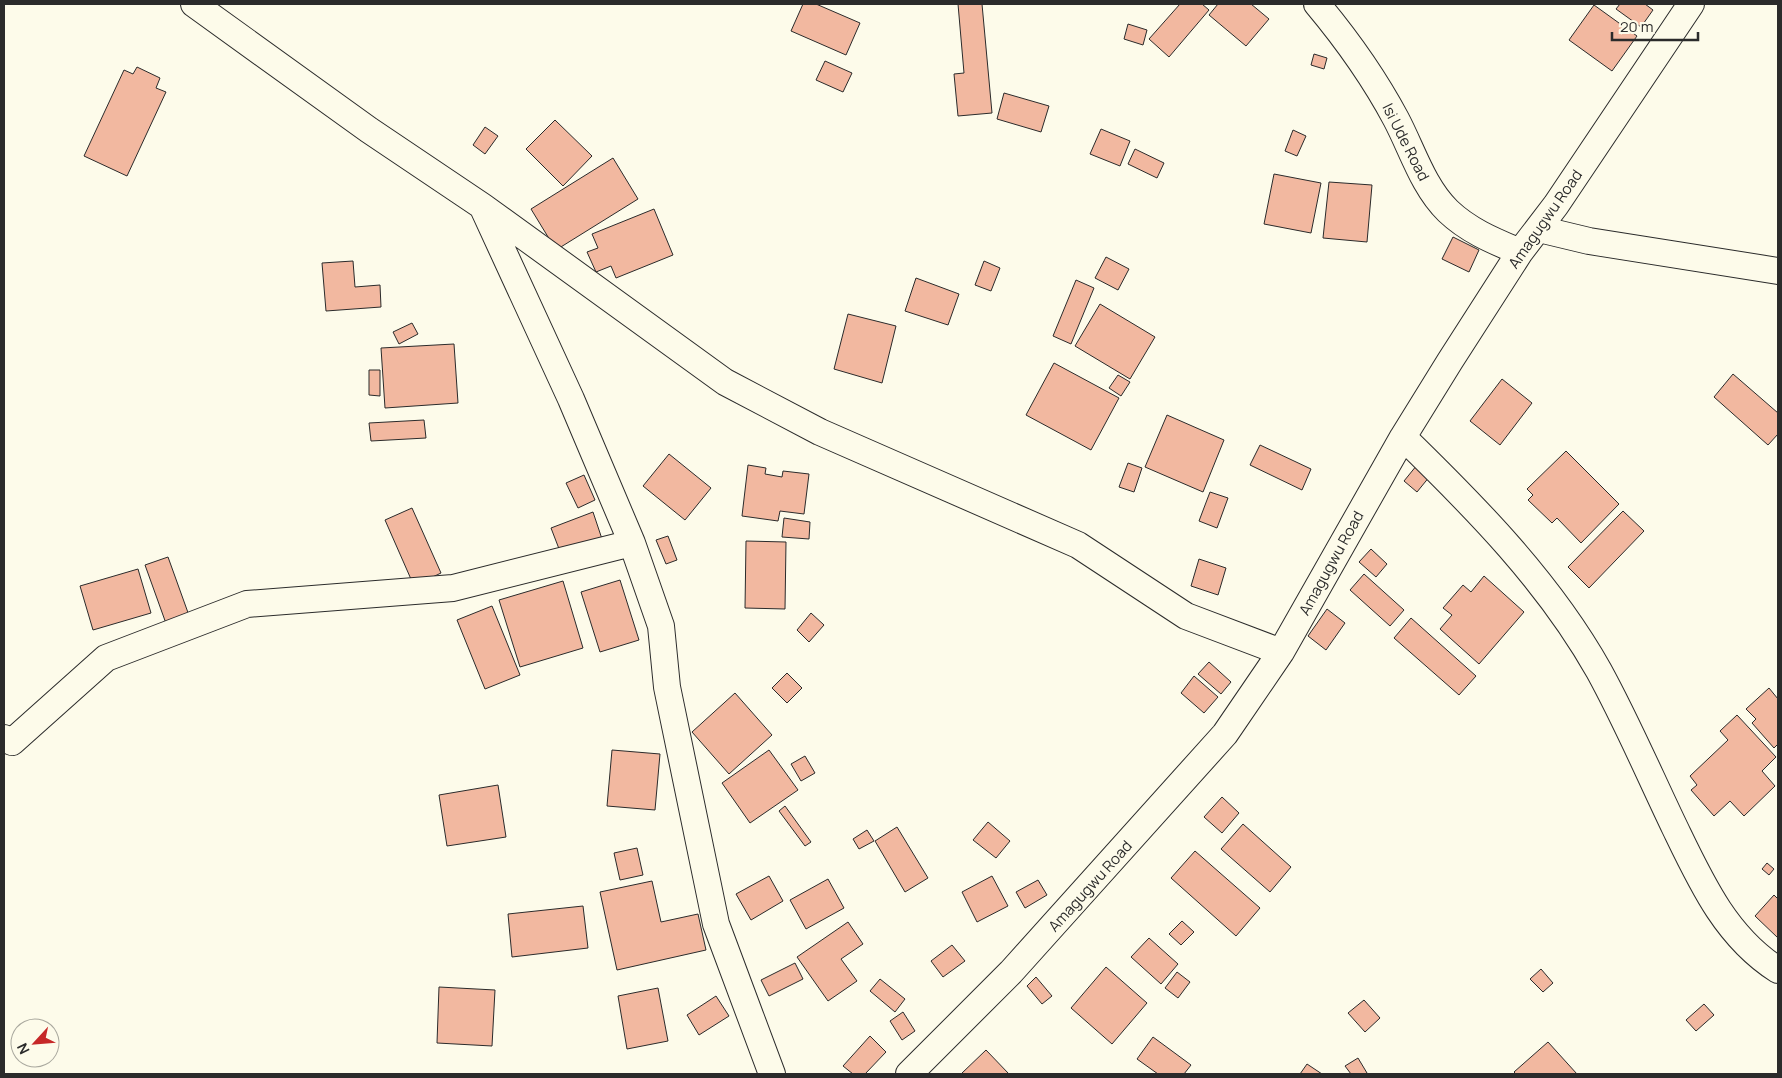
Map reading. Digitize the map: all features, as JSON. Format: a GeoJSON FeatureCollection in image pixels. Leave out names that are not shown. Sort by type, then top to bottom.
{"type":"FeatureCollection","features":[{"type":"Feature","properties":{"kind":"street"},"geometry":{"type":"LineString","coordinates":[[194,4],[369,130],[482,206],[725,382],[820,432],[1078,545],[1186,616],[1281,652]]}},
{"type":"Feature","properties":{"kind":"street","name":"Isi Ude Road"},"geometry":{"type":"LineString","coordinates":[[1317,4],[1357,52],[1396,119],[1430,187],[1446,210],[1465,226],[1520,252]]}},
{"type":"Feature","properties":{"kind":"street","name":"Amagugwu Road"},"geometry":{"type":"LineString","coordinates":[[909,1074],[1011,972],[1154,816],[1225,734],[1281,652],[1403,437],[1520,252],[1539,229],[1691,4]]}},
{"type":"Feature","properties":{"kind":"street"},"geometry":{"type":"LineString","coordinates":[[482,206],[571,399],[632,542],[661,626],[666,687],[716,924],[772,1074]]}},
{"type":"Feature","properties":{"kind":"street"},"geometry":{"type":"LineString","coordinates":[[1539,229],[1589,240],[1778,271]]}},
{"type":"Feature","properties":{"kind":"street"},"geometry":{"type":"LineString","coordinates":[[1403,437],[1531,570],[1564,614],[1600,672],[1701,883],[1722,917],[1746,945],[1778,970]]}},
{"type":"Feature","properties":{"kind":"street"},"geometry":{"type":"LineString","coordinates":[[4,738],[12,742],[106,658],[247,604],[453,588],[632,542]]}},
{"type":"Feature","properties":{"kind":"building"},"geometry":{"type":"Polygon","coordinates":[[[803,4],[816,4],[860,23],[846,55],[791,31],[803,4]]]}},
{"type":"Feature","properties":{"kind":"building"},"geometry":{"type":"Polygon","coordinates":[[[958,4],[982,4],[992,113],[958,116],[954,74],[964,73],[958,4]]]}},
{"type":"Feature","properties":{"kind":"building"},"geometry":{"type":"Polygon","coordinates":[[[1180,4],[1202,4],[1209,10],[1169,57],[1149,39],[1180,4]]]}},
{"type":"Feature","properties":{"kind":"building"},"geometry":{"type":"Polygon","coordinates":[[[1218,4],[1251,4],[1269,19],[1246,46],[1209,15],[1218,4]]]}},
{"type":"Feature","properties":{"kind":"building"},"geometry":{"type":"Polygon","coordinates":[[[1620,4],[1645,4],[1653,10],[1641,27],[1616,9],[1620,4]]]}},
{"type":"Feature","properties":{"kind":"building"},"geometry":{"type":"Polygon","coordinates":[[[1594,5],[1637,36],[1612,71],[1569,40],[1594,5]]]}},
{"type":"Feature","properties":{"kind":"building"},"geometry":{"type":"Polygon","coordinates":[[[1128,24],[1147,30],[1143,45],[1124,39],[1128,24]]]}},
{"type":"Feature","properties":{"kind":"building"},"geometry":{"type":"Polygon","coordinates":[[[1314,54],[1327,58],[1324,69],[1311,65],[1314,54]]]}},
{"type":"Feature","properties":{"kind":"building"},"geometry":{"type":"Polygon","coordinates":[[[825,61],[852,73],[843,92],[816,80],[825,61]]]}},
{"type":"Feature","properties":{"kind":"building"},"geometry":{"type":"Polygon","coordinates":[[[137,67],[160,78],[156,88],[166,92],[127,176],[84,156],[124,70],[133,74],[137,67]]]}},
{"type":"Feature","properties":{"kind":"building"},"geometry":{"type":"Polygon","coordinates":[[[1004,93],[1049,106],[1041,132],[997,119],[1004,93]]]}},
{"type":"Feature","properties":{"kind":"building"},"geometry":{"type":"Polygon","coordinates":[[[555,120],[592,156],[563,186],[526,149],[555,120]]]}},
{"type":"Feature","properties":{"kind":"building"},"geometry":{"type":"Polygon","coordinates":[[[485,127],[498,136],[485,154],[473,145],[485,127]]]}},
{"type":"Feature","properties":{"kind":"building"},"geometry":{"type":"Polygon","coordinates":[[[1101,129],[1130,141],[1120,166],[1090,154],[1101,129]]]}},
{"type":"Feature","properties":{"kind":"building"},"geometry":{"type":"Polygon","coordinates":[[[1293,130],[1306,136],[1297,156],[1285,151],[1293,130]]]}},
{"type":"Feature","properties":{"kind":"building"},"geometry":{"type":"Polygon","coordinates":[[[1135,149],[1164,163],[1157,178],[1128,164],[1135,149]]]}},
{"type":"Feature","properties":{"kind":"building"},"geometry":{"type":"Polygon","coordinates":[[[613,158],[638,199],[556,250],[531,209],[613,158]]]}},
{"type":"Feature","properties":{"kind":"building"},"geometry":{"type":"Polygon","coordinates":[[[1274,174],[1321,183],[1311,233],[1264,224],[1274,174]]]}},
{"type":"Feature","properties":{"kind":"building"},"geometry":{"type":"Polygon","coordinates":[[[1329,182],[1372,185],[1367,242],[1323,238],[1329,182]]]}},
{"type":"Feature","properties":{"kind":"building"},"geometry":{"type":"Polygon","coordinates":[[[654,209],[673,255],[616,278],[611,266],[596,272],[587,252],[598,248],[592,234],[654,209]]]}},
{"type":"Feature","properties":{"kind":"building"},"geometry":{"type":"Polygon","coordinates":[[[1453,237],[1479,250],[1469,272],[1442,259],[1453,237]]]}},
{"type":"Feature","properties":{"kind":"building"},"geometry":{"type":"Polygon","coordinates":[[[1106,257],[1129,269],[1118,290],[1095,278],[1106,257]]]}},
{"type":"Feature","properties":{"kind":"building"},"geometry":{"type":"Polygon","coordinates":[[[353,261],[355,287],[380,285],[381,307],[326,311],[322,263],[353,261]]]}},
{"type":"Feature","properties":{"kind":"building"},"geometry":{"type":"Polygon","coordinates":[[[984,261],[1000,268],[991,291],[975,285],[984,261]]]}},
{"type":"Feature","properties":{"kind":"building"},"geometry":{"type":"Polygon","coordinates":[[[916,278],[959,294],[948,325],[905,311],[916,278]]]}},
{"type":"Feature","properties":{"kind":"building"},"geometry":{"type":"Polygon","coordinates":[[[1076,280],[1094,288],[1071,344],[1053,336],[1076,280]]]}},
{"type":"Feature","properties":{"kind":"building"},"geometry":{"type":"Polygon","coordinates":[[[1100,304],[1155,337],[1130,379],[1075,346],[1100,304]]]}},
{"type":"Feature","properties":{"kind":"building"},"geometry":{"type":"Polygon","coordinates":[[[848,314],[896,326],[882,383],[834,369],[848,314]]]}},
{"type":"Feature","properties":{"kind":"building"},"geometry":{"type":"Polygon","coordinates":[[[412,323],[418,334],[399,344],[393,332],[412,323]]]}},
{"type":"Feature","properties":{"kind":"building"},"geometry":{"type":"Polygon","coordinates":[[[454,344],[458,403],[385,408],[381,348],[454,344]]]}},
{"type":"Feature","properties":{"kind":"building"},"geometry":{"type":"Polygon","coordinates":[[[1054,363],[1119,398],[1091,450],[1026,415],[1054,363]]]}},
{"type":"Feature","properties":{"kind":"building"},"geometry":{"type":"Polygon","coordinates":[[[369,370],[380,370],[380,396],[369,395],[369,370]]]}},
{"type":"Feature","properties":{"kind":"building"},"geometry":{"type":"Polygon","coordinates":[[[1733,374],[1778,413],[1778,434],[1768,445],[1714,397],[1733,374]]]}},
{"type":"Feature","properties":{"kind":"building"},"geometry":{"type":"Polygon","coordinates":[[[1118,375],[1130,382],[1121,396],[1109,388],[1118,375]]]}},
{"type":"Feature","properties":{"kind":"building"},"geometry":{"type":"Polygon","coordinates":[[[1502,379],[1532,403],[1500,445],[1470,421],[1502,379]]]}},
{"type":"Feature","properties":{"kind":"building"},"geometry":{"type":"Polygon","coordinates":[[[1167,415],[1224,440],[1203,492],[1145,467],[1167,415]]]}},
{"type":"Feature","properties":{"kind":"building"},"geometry":{"type":"Polygon","coordinates":[[[424,420],[426,438],[371,441],[369,423],[424,420]]]}},
{"type":"Feature","properties":{"kind":"building"},"geometry":{"type":"Polygon","coordinates":[[[1260,445],[1311,469],[1302,490],[1250,465],[1260,445]]]}},
{"type":"Feature","properties":{"kind":"building"},"geometry":{"type":"Polygon","coordinates":[[[1566,451],[1619,504],[1581,543],[1557,518],[1552,523],[1528,500],[1533,495],[1527,489],[1566,451]]]}},
{"type":"Feature","properties":{"kind":"building"},"geometry":{"type":"Polygon","coordinates":[[[669,454],[711,488],[685,520],[643,486],[669,454]]]}},
{"type":"Feature","properties":{"kind":"building"},"geometry":{"type":"Polygon","coordinates":[[[1128,463],[1142,468],[1134,492],[1119,487],[1128,463]]]}},
{"type":"Feature","properties":{"kind":"building"},"geometry":{"type":"Polygon","coordinates":[[[748,465],[766,468],[765,474],[782,477],[783,471],[809,474],[804,514],[780,511],[778,521],[742,516],[748,465]]]}},
{"type":"Feature","properties":{"kind":"building"},"geometry":{"type":"Polygon","coordinates":[[[1417,465],[1430,476],[1417,492],[1404,481],[1417,465]]]}},
{"type":"Feature","properties":{"kind":"building"},"geometry":{"type":"Polygon","coordinates":[[[584,475],[595,500],[578,508],[566,483],[584,475]]]}},
{"type":"Feature","properties":{"kind":"building"},"geometry":{"type":"Polygon","coordinates":[[[1210,492],[1228,498],[1217,528],[1199,521],[1210,492]]]}},
{"type":"Feature","properties":{"kind":"building"},"geometry":{"type":"Polygon","coordinates":[[[412,508],[441,573],[414,586],[385,520],[412,508]]]}},
{"type":"Feature","properties":{"kind":"building"},"geometry":{"type":"Polygon","coordinates":[[[1623,511],[1644,531],[1589,588],[1568,567],[1623,511]]]}},
{"type":"Feature","properties":{"kind":"building"},"geometry":{"type":"Polygon","coordinates":[[[593,512],[602,539],[561,554],[551,528],[593,512]]]}},
{"type":"Feature","properties":{"kind":"building"},"geometry":{"type":"Polygon","coordinates":[[[784,518],[810,522],[809,539],[782,537],[784,518]]]}},
{"type":"Feature","properties":{"kind":"building"},"geometry":{"type":"Polygon","coordinates":[[[668,536],[677,560],[666,564],[656,540],[668,536]]]}},
{"type":"Feature","properties":{"kind":"building"},"geometry":{"type":"Polygon","coordinates":[[[746,541],[786,542],[785,609],[745,608],[746,541]]]}},
{"type":"Feature","properties":{"kind":"building"},"geometry":{"type":"Polygon","coordinates":[[[1371,549],[1387,564],[1376,577],[1359,562],[1371,549]]]}},
{"type":"Feature","properties":{"kind":"building"},"geometry":{"type":"Polygon","coordinates":[[[168,557],[191,621],[168,629],[145,565],[168,557]]]}},
{"type":"Feature","properties":{"kind":"building"},"geometry":{"type":"Polygon","coordinates":[[[1199,559],[1226,568],[1218,595],[1191,586],[1199,559]]]}},
{"type":"Feature","properties":{"kind":"building"},"geometry":{"type":"Polygon","coordinates":[[[138,569],[151,613],[93,630],[80,586],[138,569]]]}},
{"type":"Feature","properties":{"kind":"building"},"geometry":{"type":"Polygon","coordinates":[[[1364,574],[1404,610],[1390,626],[1350,590],[1364,574]]]}},
{"type":"Feature","properties":{"kind":"building"},"geometry":{"type":"Polygon","coordinates":[[[1484,576],[1524,612],[1479,664],[1440,629],[1452,615],[1443,608],[1463,585],[1471,592],[1484,576]]]}},
{"type":"Feature","properties":{"kind":"building"},"geometry":{"type":"Polygon","coordinates":[[[620,580],[639,640],[600,652],[581,592],[620,580]]]}},
{"type":"Feature","properties":{"kind":"building"},"geometry":{"type":"Polygon","coordinates":[[[563,581],[583,648],[520,667],[499,600],[563,581]]]}},
{"type":"Feature","properties":{"kind":"building"},"geometry":{"type":"Polygon","coordinates":[[[492,606],[520,675],[485,689],[457,620],[492,606]]]}},
{"type":"Feature","properties":{"kind":"building"},"geometry":{"type":"Polygon","coordinates":[[[1327,609],[1345,623],[1326,650],[1308,636],[1327,609]]]}},
{"type":"Feature","properties":{"kind":"building"},"geometry":{"type":"Polygon","coordinates":[[[811,613],[824,625],[809,642],[797,630],[811,613]]]}},
{"type":"Feature","properties":{"kind":"building"},"geometry":{"type":"Polygon","coordinates":[[[1411,618],[1476,676],[1459,695],[1394,638],[1411,618]]]}},
{"type":"Feature","properties":{"kind":"building"},"geometry":{"type":"Polygon","coordinates":[[[1209,662],[1231,682],[1221,694],[1198,674],[1209,662]]]}},
{"type":"Feature","properties":{"kind":"building"},"geometry":{"type":"Polygon","coordinates":[[[787,673],[802,688],[787,703],[772,688],[787,673]]]}},
{"type":"Feature","properties":{"kind":"building"},"geometry":{"type":"Polygon","coordinates":[[[1194,676],[1218,697],[1204,713],[1181,693],[1194,676]]]}},
{"type":"Feature","properties":{"kind":"building"},"geometry":{"type":"Polygon","coordinates":[[[1769,688],[1778,699],[1778,744],[1774,748],[1752,723],[1756,719],[1746,709],[1769,688]]]}},
{"type":"Feature","properties":{"kind":"building"},"geometry":{"type":"Polygon","coordinates":[[[735,693],[772,735],[729,774],[692,732],[735,693]]]}},
{"type":"Feature","properties":{"kind":"building"},"geometry":{"type":"Polygon","coordinates":[[[1737,715],[1776,757],[1762,771],[1775,786],[1744,816],[1730,801],[1714,816],[1691,790],[1697,785],[1690,776],[1728,740],[1720,731],[1737,715]]]}},
{"type":"Feature","properties":{"kind":"building"},"geometry":{"type":"Polygon","coordinates":[[[612,750],[660,754],[655,810],[607,806],[612,750]]]}},
{"type":"Feature","properties":{"kind":"building"},"geometry":{"type":"Polygon","coordinates":[[[769,750],[798,790],[750,823],[722,783],[769,750]]]}},
{"type":"Feature","properties":{"kind":"building"},"geometry":{"type":"Polygon","coordinates":[[[805,756],[815,773],[801,781],[791,764],[805,756]]]}},
{"type":"Feature","properties":{"kind":"building"},"geometry":{"type":"Polygon","coordinates":[[[498,785],[506,837],[447,846],[439,795],[498,785]]]}},
{"type":"Feature","properties":{"kind":"building"},"geometry":{"type":"Polygon","coordinates":[[[1222,797],[1239,813],[1222,833],[1204,817],[1222,797]]]}},
{"type":"Feature","properties":{"kind":"building"},"geometry":{"type":"Polygon","coordinates":[[[785,806],[811,842],[805,846],[779,811],[785,806]]]}},
{"type":"Feature","properties":{"kind":"building"},"geometry":{"type":"Polygon","coordinates":[[[988,822],[1010,841],[996,858],[973,840],[988,822]]]}},
{"type":"Feature","properties":{"kind":"building"},"geometry":{"type":"Polygon","coordinates":[[[1243,824],[1291,867],[1270,892],[1221,849],[1243,824]]]}},
{"type":"Feature","properties":{"kind":"building"},"geometry":{"type":"Polygon","coordinates":[[[897,827],[928,878],[905,892],[875,841],[897,827]]]}},
{"type":"Feature","properties":{"kind":"building"},"geometry":{"type":"Polygon","coordinates":[[[867,830],[874,841],[859,849],[853,839],[867,830]]]}},
{"type":"Feature","properties":{"kind":"building"},"geometry":{"type":"Polygon","coordinates":[[[637,848],[643,875],[620,880],[614,853],[637,848]]]}},
{"type":"Feature","properties":{"kind":"building"},"geometry":{"type":"Polygon","coordinates":[[[1195,851],[1260,908],[1236,936],[1171,878],[1195,851]]]}},
{"type":"Feature","properties":{"kind":"building"},"geometry":{"type":"Polygon","coordinates":[[[1767,863],[1774,869],[1769,875],[1762,869],[1767,863]]]}},
{"type":"Feature","properties":{"kind":"building"},"geometry":{"type":"Polygon","coordinates":[[[769,876],[783,901],[751,920],[736,894],[769,876]]]}},
{"type":"Feature","properties":{"kind":"building"},"geometry":{"type":"Polygon","coordinates":[[[992,876],[1008,906],[977,922],[962,892],[992,876]]]}},
{"type":"Feature","properties":{"kind":"building"},"geometry":{"type":"Polygon","coordinates":[[[828,879],[844,908],[806,929],[790,900],[828,879]]]}},
{"type":"Feature","properties":{"kind":"building"},"geometry":{"type":"Polygon","coordinates":[[[1038,880],[1047,895],[1025,908],[1016,892],[1038,880]]]}},
{"type":"Feature","properties":{"kind":"building"},"geometry":{"type":"Polygon","coordinates":[[[652,881],[661,922],[698,914],[706,950],[617,970],[600,892],[652,881]]]}},
{"type":"Feature","properties":{"kind":"building"},"geometry":{"type":"Polygon","coordinates":[[[1774,895],[1778,899],[1778,938],[1755,916],[1774,895]]]}},
{"type":"Feature","properties":{"kind":"building"},"geometry":{"type":"Polygon","coordinates":[[[583,906],[588,948],[512,957],[508,914],[583,906]]]}},
{"type":"Feature","properties":{"kind":"building"},"geometry":{"type":"Polygon","coordinates":[[[1182,921],[1194,932],[1181,945],[1169,934],[1182,921]]]}},
{"type":"Feature","properties":{"kind":"building"},"geometry":{"type":"Polygon","coordinates":[[[848,922],[863,944],[841,959],[857,981],[828,1001],[797,957],[848,922]]]}},
{"type":"Feature","properties":{"kind":"building"},"geometry":{"type":"Polygon","coordinates":[[[1149,938],[1178,964],[1161,984],[1131,957],[1149,938]]]}},
{"type":"Feature","properties":{"kind":"building"},"geometry":{"type":"Polygon","coordinates":[[[952,945],[965,961],[943,977],[931,961],[952,945]]]}},
{"type":"Feature","properties":{"kind":"building"},"geometry":{"type":"Polygon","coordinates":[[[795,963],[803,979],[769,996],[761,980],[795,963]]]}},
{"type":"Feature","properties":{"kind":"building"},"geometry":{"type":"Polygon","coordinates":[[[1106,967],[1147,1003],[1112,1044],[1071,1008],[1106,967]]]}},
{"type":"Feature","properties":{"kind":"building"},"geometry":{"type":"Polygon","coordinates":[[[1541,969],[1553,983],[1543,992],[1530,979],[1541,969]]]}},
{"type":"Feature","properties":{"kind":"building"},"geometry":{"type":"Polygon","coordinates":[[[1177,972],[1190,982],[1178,998],[1165,988],[1177,972]]]}},
{"type":"Feature","properties":{"kind":"building"},"geometry":{"type":"Polygon","coordinates":[[[1036,977],[1052,996],[1042,1004],[1027,986],[1036,977]]]}},
{"type":"Feature","properties":{"kind":"building"},"geometry":{"type":"Polygon","coordinates":[[[880,979],[905,999],[895,1012],[870,991],[880,979]]]}},
{"type":"Feature","properties":{"kind":"building"},"geometry":{"type":"Polygon","coordinates":[[[439,987],[495,990],[492,1046],[437,1043],[439,987]]]}},
{"type":"Feature","properties":{"kind":"building"},"geometry":{"type":"Polygon","coordinates":[[[658,988],[668,1041],[627,1049],[618,996],[658,988]]]}},
{"type":"Feature","properties":{"kind":"building"},"geometry":{"type":"Polygon","coordinates":[[[716,996],[729,1016],[699,1035],[687,1015],[716,996]]]}},
{"type":"Feature","properties":{"kind":"building"},"geometry":{"type":"Polygon","coordinates":[[[1364,1000],[1380,1018],[1365,1032],[1348,1013],[1364,1000]]]}},
{"type":"Feature","properties":{"kind":"building"},"geometry":{"type":"Polygon","coordinates":[[[1704,1004],[1714,1015],[1696,1031],[1686,1020],[1704,1004]]]}},
{"type":"Feature","properties":{"kind":"building"},"geometry":{"type":"Polygon","coordinates":[[[903,1012],[915,1031],[902,1040],[890,1021],[903,1012]]]}},
{"type":"Feature","properties":{"kind":"building"},"geometry":{"type":"Polygon","coordinates":[[[870,1036],[886,1052],[865,1074],[853,1074],[843,1066],[870,1036]]]}},
{"type":"Feature","properties":{"kind":"building"},"geometry":{"type":"Polygon","coordinates":[[[1153,1037],[1191,1065],[1184,1074],[1158,1074],[1137,1059],[1153,1037]]]}},
{"type":"Feature","properties":{"kind":"building"},"geometry":{"type":"Polygon","coordinates":[[[1548,1042],[1577,1074],[1516,1074],[1514,1072],[1548,1042]]]}},
{"type":"Feature","properties":{"kind":"building"},"geometry":{"type":"Polygon","coordinates":[[[986,1050],[1009,1074],[961,1074],[986,1050]]]}},
{"type":"Feature","properties":{"kind":"building"},"geometry":{"type":"Polygon","coordinates":[[[1358,1058],[1367,1073],[1351,1074],[1345,1066],[1358,1058]]]}},
{"type":"Feature","properties":{"kind":"building"},"geometry":{"type":"Polygon","coordinates":[[[1307,1064],[1322,1074],[1300,1074],[1307,1064]]]}}]}
